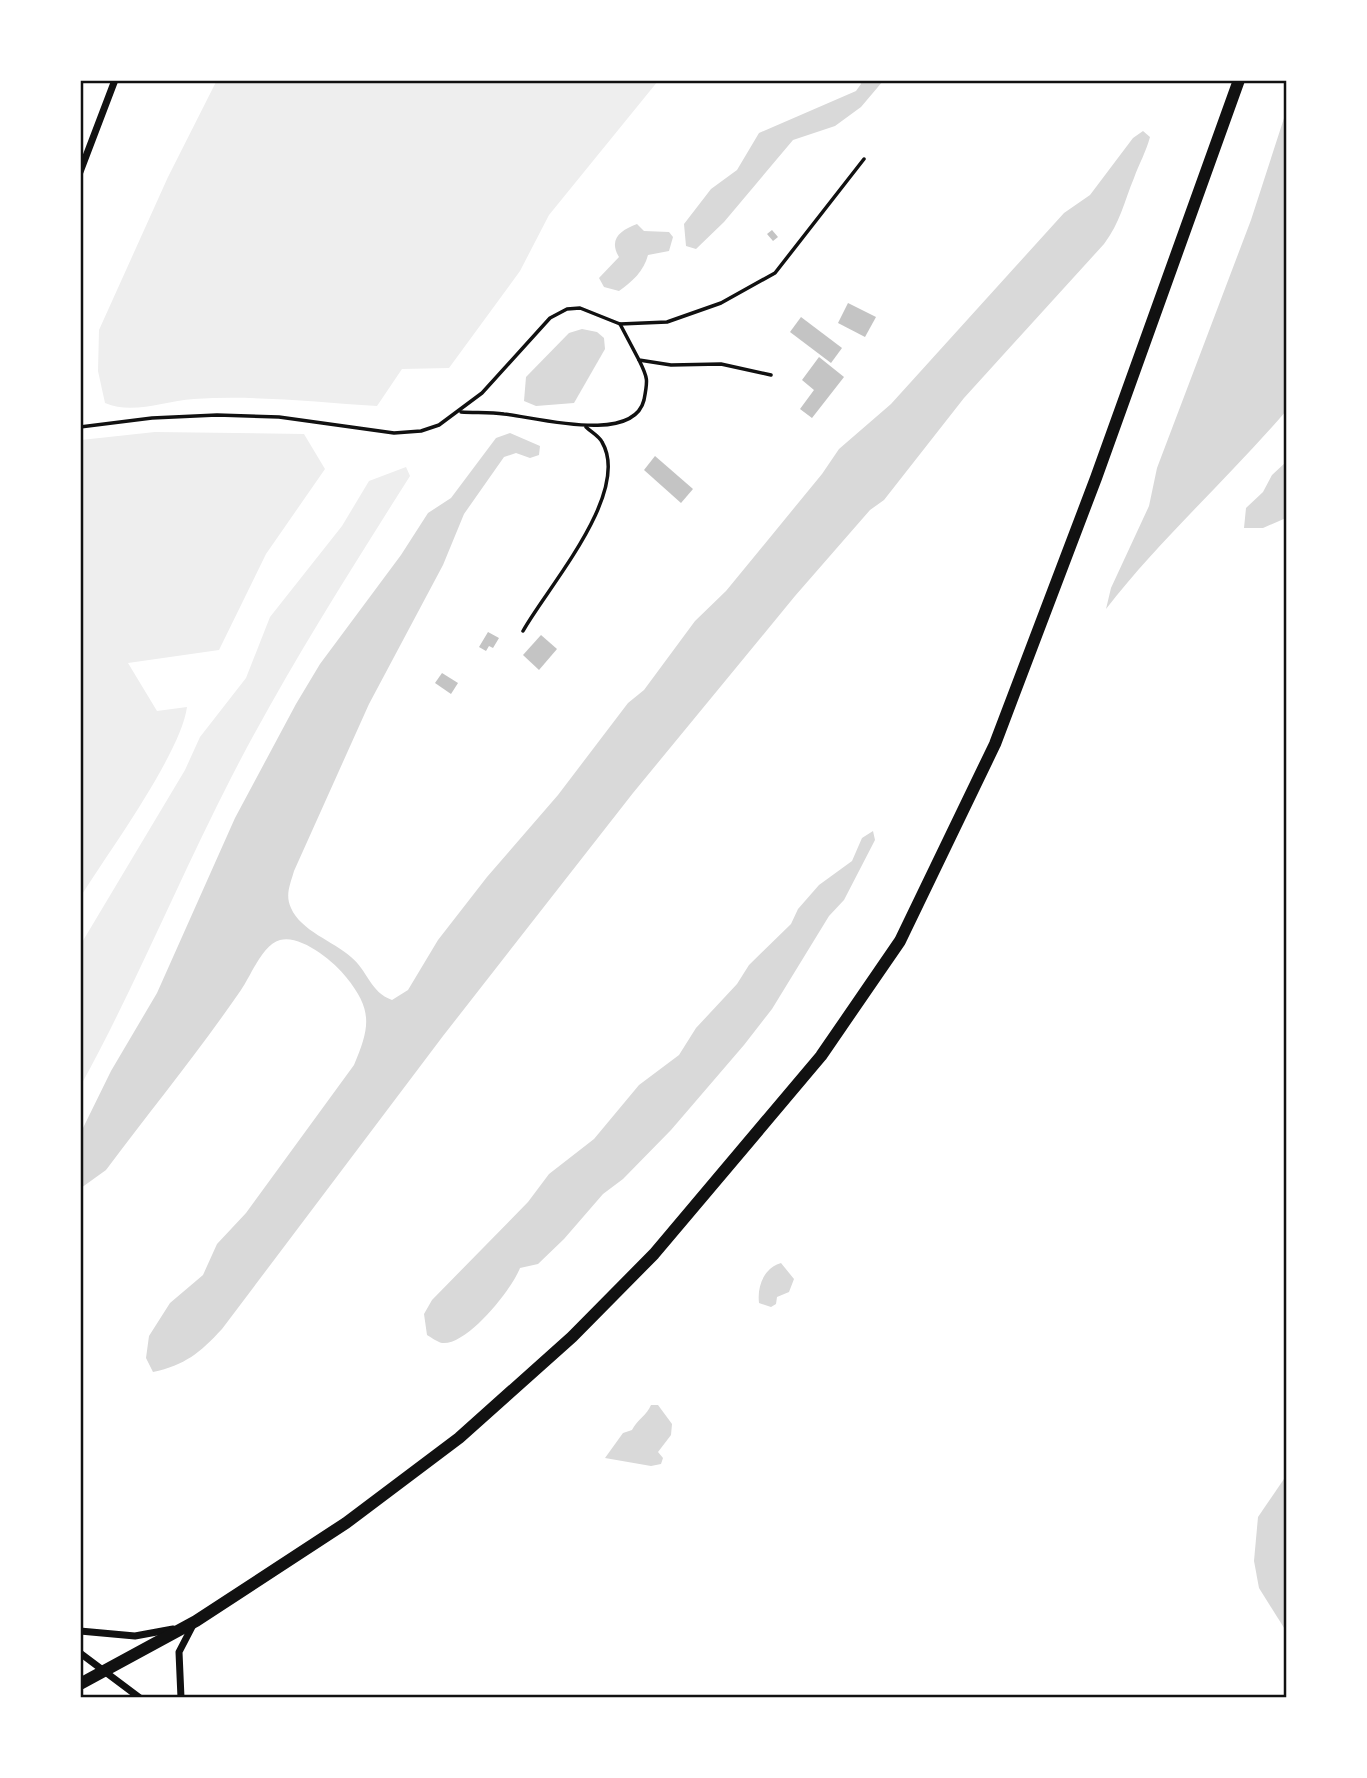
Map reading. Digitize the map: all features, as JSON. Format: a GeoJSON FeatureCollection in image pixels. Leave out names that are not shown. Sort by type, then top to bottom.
{"type":"FeatureCollection","features":[{"type":"Feature","properties":{"kind":"highway"},"geometry":{"type":"LineString","coordinates":[[80,1685],[196,1620],[346,1523],[458,1438],[572,1337],[654,1254],[821,1056],[900,941],[995,744],[1097,478],[1239,80]]}},
{"type":"Feature","properties":{"kind":"street"},"geometry":{"type":"LineString","coordinates":[[80,172],[115,80]]}},
{"type":"Feature","properties":{"kind":"street"},"geometry":{"type":"LineString","coordinates":[[80,1632],[111,1636],[151,1634],[196,1620]]}},
{"type":"Feature","properties":{"kind":"street"},"geometry":{"type":"LineString","coordinates":[[181,1698],[177,1665],[179,1652],[196,1620]]}},
{"type":"Feature","properties":{"kind":"street"},"geometry":{"type":"LineString","coordinates":[[80,1653],[141,1698]]}},
{"type":"Feature","properties":{"kind":"lane"},"geometry":{"type":"LineString","coordinates":[[80,427],[152,418],[229,415],[279,416],[394,433],[421,431],[459,412],[482,393],[550,318],[567,309],[580,308],[620,324],[667,322],[721,303],[775,273],[864,159]]}},
{"type":"Feature","properties":{"kind":"lane"},"geometry":{"type":"LineString","coordinates":[[459,412],[502,414],[585,426],[631,418],[642,406],[648,379],[620,324]]}},
{"type":"Feature","properties":{"kind":"lane"},"geometry":{"type":"LineString","coordinates":[[639,360],[670,365],[722,364],[771,375]]}},
{"type":"Feature","properties":{"kind":"lane"},"geometry":{"type":"LineString","coordinates":[[523,631],[572,561],[594,519],[604,489],[608,468],[606,452],[602,441],[585,426]]}},
{"type":"Feature","properties":{"kind":"shaded area"},"geometry":{"type":"Polygon","coordinates":[[[217,80],[658,81],[549,215],[520,271],[449,368],[402,369],[377,406],[239,398],[194,399],[137,408],[105,403],[98,371],[99,330],[168,177],[217,80]]]}},
{"type":"Feature","properties":{"kind":"shaded area"},"geometry":{"type":"Polygon","coordinates":[[[860,81],[883,81],[861,107],[835,126],[793,140],[724,222],[696,249],[686,246],[684,224],[711,189],[737,170],[759,133],[856,91],[860,81]]]}},
{"type":"Feature","properties":{"kind":"shaded area"},"geometry":{"type":"Polygon","coordinates":[[[1286,112],[1286,411],[1149,558],[1106,609],[1111,588],[1149,506],[1157,468],[1251,220],[1286,112]]]}},
{"type":"Feature","properties":{"kind":"shaded area"},"geometry":{"type":"Polygon","coordinates":[[[1143,131],[1150,137],[1118,220],[1104,244],[964,398],[884,500],[870,510],[795,596],[633,793],[443,1036],[222,1329],[191,1357],[174,1366],[153,1372],[146,1358],[149,1336],[170,1303],[203,1275],[217,1244],[246,1213],[354,1065],[366,1029],[365,1009],[361,999],[346,977],[316,950],[297,941],[280,940],[262,954],[225,1013],[106,1170],[81,1188],[83,1128],[111,1071],[157,993],[235,818],[296,704],[320,664],[401,555],[428,513],[451,498],[496,438],[510,433],[540,446],[539,455],[530,458],[516,453],[504,457],[464,514],[443,565],[369,704],[290,885],[289,903],[302,923],[344,951],[361,968],[374,987],[392,1000],[408,990],[438,940],[487,877],[558,795],[628,703],[644,690],[695,621],[726,591],[822,474],[839,449],[891,404],[1064,213],[1090,195],[1133,138],[1143,131]]]}},
{"type":"Feature","properties":{"kind":"shaded area"},"geometry":{"type":"Polygon","coordinates":[[[637,224],[644,231],[669,232],[673,237],[669,251],[648,255],[637,276],[619,291],[604,287],[599,278],[619,257],[615,245],[618,236],[637,224]]]}},
{"type":"Feature","properties":{"kind":"shaded area"},"geometry":{"type":"Polygon","coordinates":[[[582,329],[597,332],[604,338],[605,349],[574,403],[536,406],[524,401],[526,377],[569,333],[582,329]]]}},
{"type":"Feature","properties":{"kind":"shaded area"},"geometry":{"type":"Polygon","coordinates":[[[155,432],[304,434],[325,469],[266,554],[219,650],[128,663],[157,711],[187,707],[182,727],[158,776],[81,896],[81,440],[155,432]]]}},
{"type":"Feature","properties":{"kind":"shaded area"},"geometry":{"type":"Polygon","coordinates":[[[1286,462],[1286,518],[1263,528],[1244,528],[1246,508],[1263,492],[1272,475],[1286,462]]]}},
{"type":"Feature","properties":{"kind":"shaded area"},"geometry":{"type":"Polygon","coordinates":[[[406,467],[410,476],[295,662],[232,776],[81,1085],[81,944],[185,770],[200,737],[246,678],[270,617],[342,526],[369,481],[406,467]]]}},
{"type":"Feature","properties":{"kind":"shaded area"},"geometry":{"type":"Polygon","coordinates":[[[873,831],[875,840],[844,900],[829,916],[772,1009],[671,1130],[623,1179],[603,1194],[538,1264],[520,1268],[508,1289],[476,1326],[452,1342],[442,1343],[427,1335],[424,1314],[432,1300],[528,1202],[549,1174],[594,1139],[639,1085],[679,1055],[696,1028],[737,984],[749,965],[791,924],[798,909],[819,885],[852,861],[862,838],[873,831]]]}},
{"type":"Feature","properties":{"kind":"shaded area"},"geometry":{"type":"Polygon","coordinates":[[[781,1263],[794,1279],[789,1292],[777,1297],[776,1304],[771,1307],[759,1303],[763,1278],[770,1269],[781,1263]]]}},
{"type":"Feature","properties":{"kind":"shaded area"},"geometry":{"type":"Polygon","coordinates":[[[651,1405],[658,1405],[672,1424],[671,1435],[658,1452],[663,1458],[661,1464],[651,1466],[605,1458],[623,1433],[632,1430],[651,1405]]]}},
{"type":"Feature","properties":{"kind":"shaded area"},"geometry":{"type":"Polygon","coordinates":[[[1286,1476],[1286,1631],[1259,1588],[1254,1561],[1258,1517],[1286,1476]]]}},
{"type":"Feature","properties":{"kind":"building"},"geometry":{"type":"Polygon","coordinates":[[[772,230],[778,237],[773,241],[767,234],[772,230]]]}},
{"type":"Feature","properties":{"kind":"building"},"geometry":{"type":"Polygon","coordinates":[[[848,303],[876,317],[865,337],[838,323],[848,303]]]}},
{"type":"Feature","properties":{"kind":"building"},"geometry":{"type":"Polygon","coordinates":[[[801,317],[842,348],[831,363],[790,332],[801,317]]]}},
{"type":"Feature","properties":{"kind":"building"},"geometry":{"type":"Polygon","coordinates":[[[819,357],[844,377],[812,418],[800,409],[814,390],[802,380],[819,357]]]}},
{"type":"Feature","properties":{"kind":"building"},"geometry":{"type":"Polygon","coordinates":[[[655,456],[693,489],[681,503],[644,470],[655,456]]]}},
{"type":"Feature","properties":{"kind":"building"},"geometry":{"type":"Polygon","coordinates":[[[488,632],[499,638],[493,648],[489,646],[486,651],[479,647],[488,632]]]}},
{"type":"Feature","properties":{"kind":"building"},"geometry":{"type":"Polygon","coordinates":[[[541,635],[557,649],[539,670],[523,655],[541,635]]]}},
{"type":"Feature","properties":{"kind":"building"},"geometry":{"type":"Polygon","coordinates":[[[442,673],[458,683],[451,694],[435,683],[442,673]]]}}]}
